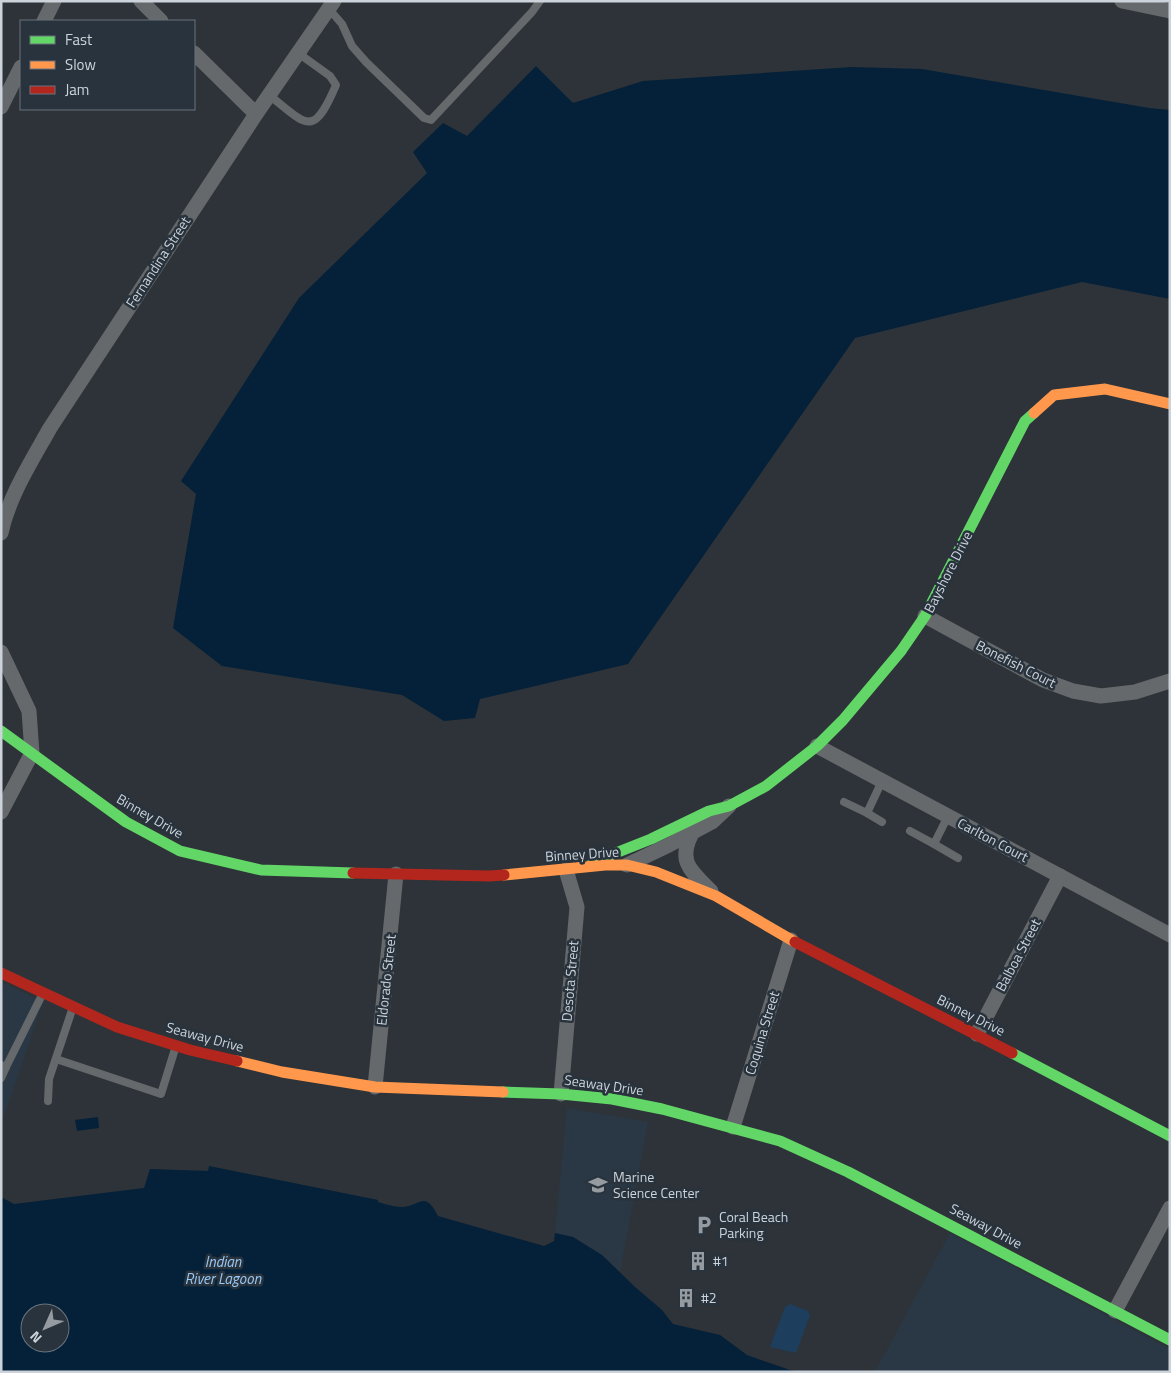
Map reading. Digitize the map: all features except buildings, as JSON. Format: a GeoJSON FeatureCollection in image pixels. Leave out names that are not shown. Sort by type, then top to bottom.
{"type":"FeatureCollection","features":[{"type":"Feature","properties":{"kind":"street"},"geometry":{"type":"LineString","coordinates":[[44,20],[54,1]]}},
{"type":"Feature","properties":{"kind":"street"},"geometry":{"type":"LineString","coordinates":[[141,1],[160,20]]}},
{"type":"Feature","properties":{"kind":"street"},"geometry":{"type":"LineString","coordinates":[[1122,1],[1150,4],[1170,11]]}},
{"type":"Feature","properties":{"kind":"street","name":"Fernandina Street"},"geometry":{"type":"LineString","coordinates":[[1,533],[3,516],[50,428],[256,114],[332,5]]}},
{"type":"Feature","properties":{"kind":"street"},"geometry":{"type":"LineString","coordinates":[[195,54],[256,114]]}},
{"type":"Feature","properties":{"kind":"street"},"geometry":{"type":"LineString","coordinates":[[1,107],[20,69]]}},
{"type":"Feature","properties":{"kind":"street","name":"Bayshore Drive"},"geometry":{"type":"LineString","coordinates":[[572,869],[651,839],[709,811],[729,806],[766,786],[816,746],[869,691],[901,651],[925,616],[1025,421],[1054,395],[1105,388],[1170,404]]}},
{"type":"Feature","properties":{"kind":"street","name":"Bonefish Court"},"geometry":{"type":"LineString","coordinates":[[925,616],[1043,680],[1073,691],[1101,696],[1135,692],[1170,681]]}},
{"type":"Feature","properties":{"kind":"street"},"geometry":{"type":"LineString","coordinates":[[1,652],[28,711],[32,753],[1,812]]}},
{"type":"Feature","properties":{"kind":"street","name":"Binney Drive"},"geometry":{"type":"LineString","coordinates":[[1,731],[126,822],[180,851],[235,865],[261,870],[489,876],[604,865],[627,865],[656,872],[716,896],[791,940],[977,1034],[1170,1136]]}},
{"type":"Feature","properties":{"kind":"street","name":"Carlton Court"},"geometry":{"type":"LineString","coordinates":[[816,746],[1170,935]]}},
{"type":"Feature","properties":{"kind":"street","name":"Bayshore Drive"},"geometry":{"type":"LineString","coordinates":[[627,865],[712,822],[729,806]]}},
{"type":"Feature","properties":{"kind":"street"},"geometry":{"type":"LineString","coordinates":[[692,833],[686,843],[684,856],[689,868],[716,896]]}},
{"type":"Feature","properties":{"kind":"street","name":"Desota Street"},"geometry":{"type":"LineString","coordinates":[[561,1094],[577,907],[572,869]]}},
{"type":"Feature","properties":{"kind":"street","name":"Eldorado Street"},"geometry":{"type":"LineString","coordinates":[[375,1087],[396,874]]}},
{"type":"Feature","properties":{"kind":"street","name":"Balboa Street"},"geometry":{"type":"LineString","coordinates":[[977,1034],[1060,876]]}},
{"type":"Feature","properties":{"kind":"street","name":"Coquina Street"},"geometry":{"type":"LineString","coordinates":[[734,1127],[791,940]]}},
{"type":"Feature","properties":{"kind":"street","name":"Seaway Drive"},"geometry":{"type":"LineString","coordinates":[[1,973],[117,1027],[176,1046],[282,1072],[375,1087],[561,1094],[612,1099],[662,1109],[780,1141],[848,1172],[1170,1340]]}},
{"type":"Feature","properties":{"kind":"street"},"geometry":{"type":"LineString","coordinates":[[1115,1311],[1170,1208]]}},
{"type":"Feature","properties":{"kind":"lane"},"geometry":{"type":"LineString","coordinates":[[332,5],[352,46],[424,118],[431,120],[532,12],[540,1]]}},
{"type":"Feature","properties":{"kind":"lane"},"geometry":{"type":"LineString","coordinates":[[269,95],[301,121],[310,123],[318,119],[336,85],[330,76],[298,53]]}},
{"type":"Feature","properties":{"kind":"lane"},"geometry":{"type":"LineString","coordinates":[[867,813],[882,781]]}},
{"type":"Feature","properties":{"kind":"lane"},"geometry":{"type":"LineString","coordinates":[[844,802],[882,822]]}},
{"type":"Feature","properties":{"kind":"lane"},"geometry":{"type":"LineString","coordinates":[[934,844],[948,816]]}},
{"type":"Feature","properties":{"kind":"lane"},"geometry":{"type":"LineString","coordinates":[[910,831],[958,858]]}},
{"type":"Feature","properties":{"kind":"lane"},"geometry":{"type":"LineString","coordinates":[[1,1078],[4,1066],[43,994]]}},
{"type":"Feature","properties":{"kind":"lane"},"geometry":{"type":"LineString","coordinates":[[48,1101],[49,1079],[73,1008]]}},
{"type":"Feature","properties":{"kind":"lane"},"geometry":{"type":"LineString","coordinates":[[56,1059],[161,1094],[176,1046]]}},
{"type":"Feature","properties":{"kind":"shaded area"},"geometry":{"type":"Polygon","coordinates":[[[1,982],[43,1002],[1,1125],[1,982]]]}},
{"type":"Feature","properties":{"kind":"shaded area","name":"Marine Science Center"},"geometry":{"type":"Polygon","coordinates":[[[567,1108],[648,1122],[620,1272],[602,1255],[573,1237],[555,1233],[567,1108]]]}},
{"type":"Feature","properties":{"kind":"shaded area"},"geometry":{"type":"Polygon","coordinates":[[[950,1233],[1170,1349],[1170,1372],[875,1372],[950,1233]]]}},
{"type":"Feature","properties":{"kind":"shaded area"},"geometry":{"type":"Polygon","coordinates":[[[790,1304],[808,1311],[810,1315],[796,1353],[770,1347],[785,1307],[790,1304]]]}},
{"type":"Feature","properties":{"kind":"water"},"geometry":{"type":"Polygon","coordinates":[[[536,66],[573,103],[643,81],[852,67],[922,69],[1170,110],[1170,299],[1082,282],[855,338],[628,664],[480,699],[475,718],[444,721],[402,695],[222,666],[173,628],[196,494],[181,481],[299,298],[427,173],[413,152],[443,123],[467,136],[536,66]]]}},
{"type":"Feature","properties":{"kind":"water"},"geometry":{"type":"Polygon","coordinates":[[[98,1117],[99,1128],[77,1131],[75,1120],[98,1117]]]}},
{"type":"Feature","properties":{"kind":"water","name":"Indian River Lagoon"},"geometry":{"type":"Polygon","coordinates":[[[209,1166],[378,1200],[378,1202],[402,1207],[425,1201],[429,1203],[438,1216],[544,1246],[554,1241],[555,1233],[573,1237],[602,1255],[662,1310],[673,1324],[720,1335],[747,1355],[790,1370],[803,1372],[1,1372],[1,1197],[14,1204],[144,1188],[150,1169],[208,1171],[209,1166]]]}},
{"type":"Feature","properties":{"kind":"traffic: fast"},"geometry":{"type":"LineString","coordinates":[[593,862],[651,839],[709,811],[729,806],[766,786],[817,746],[843,720],[901,651],[925,616],[1025,421],[1034,413]]}},
{"type":"Feature","properties":{"kind":"traffic: fast"},"geometry":{"type":"LineString","coordinates":[[1,731],[126,822],[180,851],[261,870],[353,873]]}},
{"type":"Feature","properties":{"kind":"traffic: fast"},"geometry":{"type":"LineString","coordinates":[[1012,1053],[1170,1136]]}},
{"type":"Feature","properties":{"kind":"traffic: fast"},"geometry":{"type":"LineString","coordinates":[[503,1092],[561,1094],[612,1099],[662,1109],[780,1141],[848,1172],[1170,1340]]}},
{"type":"Feature","properties":{"kind":"traffic: slow"},"geometry":{"type":"LineString","coordinates":[[1034,413],[1054,395],[1105,389],[1170,404]]}},
{"type":"Feature","properties":{"kind":"traffic: slow"},"geometry":{"type":"LineString","coordinates":[[504,875],[605,865],[627,865],[656,872],[716,896],[795,942]]}},
{"type":"Feature","properties":{"kind":"traffic: slow"},"geometry":{"type":"LineString","coordinates":[[237,1061],[282,1072],[375,1087],[503,1092]]}},
{"type":"Feature","properties":{"kind":"traffic: jam"},"geometry":{"type":"LineString","coordinates":[[353,873],[504,875]]}},
{"type":"Feature","properties":{"kind":"traffic: jam"},"geometry":{"type":"LineString","coordinates":[[795,942],[1012,1053]]}},
{"type":"Feature","properties":{"kind":"traffic: jam"},"geometry":{"type":"LineString","coordinates":[[1,973],[117,1027],[190,1050],[237,1061]]}},
{"type":"Feature","properties":{"kind":"place","name":"Marine Science Center"},"geometry":{"type":"Point","coordinates":[598,1185]}},
{"type":"Feature","properties":{"kind":"place","name":"Coral Beach Parking"},"geometry":{"type":"Point","coordinates":[704,1225]}},
{"type":"Feature","properties":{"kind":"place","name":"#1"},"geometry":{"type":"Point","coordinates":[698,1261]}},
{"type":"Feature","properties":{"kind":"place","name":"#2"},"geometry":{"type":"Point","coordinates":[686,1298]}}]}
